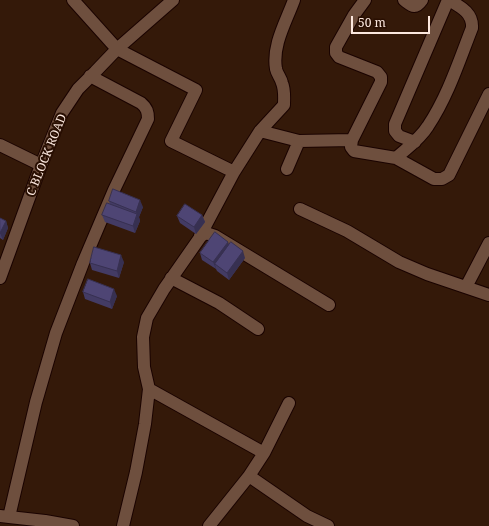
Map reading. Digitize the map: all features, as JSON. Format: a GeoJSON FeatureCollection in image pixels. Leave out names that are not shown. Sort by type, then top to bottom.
{"type":"FeatureCollection","features":[{"type":"Feature","properties":{"kind":"street"},"geometry":{"type":"LineString","coordinates":[[74,0],[118,49],[196,90],[171,141],[234,172]]}},
{"type":"Feature","properties":{"kind":"street","name":"C BLOCK ROAD"},"geometry":{"type":"LineString","coordinates":[[0,278],[41,165],[62,113],[78,89],[90,76],[173,0]]}},
{"type":"Feature","properties":{"kind":"street"},"geometry":{"type":"LineString","coordinates":[[123,526],[136,472],[145,424],[149,389],[144,367],[143,337],[147,318],[171,278],[200,236],[234,172],[260,132],[284,105],[285,94],[282,83],[276,71],[275,56],[278,42],[294,0]]}},
{"type":"Feature","properties":{"kind":"street"},"geometry":{"type":"LineString","coordinates":[[365,0],[354,15],[336,47],[336,53],[339,57],[377,72],[381,77],[381,82],[352,140],[351,147],[354,151],[396,158],[434,179],[442,179],[449,175],[489,94]]}},
{"type":"Feature","properties":{"kind":"street"},"geometry":{"type":"LineString","coordinates":[[404,0],[412,6],[416,6],[422,0]]}},
{"type":"Feature","properties":{"kind":"street"},"geometry":{"type":"LineString","coordinates":[[396,158],[415,142],[428,127],[442,102],[472,28],[470,15],[449,0],[395,124],[395,131],[399,136],[415,142]]}},
{"type":"Feature","properties":{"kind":"street"},"geometry":{"type":"LineString","coordinates":[[73,526],[4,516],[56,333],[83,263],[148,119],[148,112],[141,103],[90,76]]}},
{"type":"Feature","properties":{"kind":"street"},"geometry":{"type":"LineString","coordinates":[[260,132],[299,141],[352,140]]}},
{"type":"Feature","properties":{"kind":"street"},"geometry":{"type":"LineString","coordinates":[[287,169],[299,141]]}},
{"type":"Feature","properties":{"kind":"street"},"geometry":{"type":"LineString","coordinates":[[0,145],[41,165]]}},
{"type":"Feature","properties":{"kind":"street"},"geometry":{"type":"LineString","coordinates":[[300,209],[347,231],[399,262],[427,274],[489,295]]}},
{"type":"Feature","properties":{"kind":"street"},"geometry":{"type":"LineString","coordinates":[[200,236],[206,233],[215,236],[329,305]]}},
{"type":"Feature","properties":{"kind":"street"},"geometry":{"type":"LineString","coordinates":[[466,287],[489,243]]}},
{"type":"Feature","properties":{"kind":"street"},"geometry":{"type":"LineString","coordinates":[[171,278],[219,304],[258,329]]}},
{"type":"Feature","properties":{"kind":"street"},"geometry":{"type":"LineString","coordinates":[[149,389],[264,453]]}},
{"type":"Feature","properties":{"kind":"street"},"geometry":{"type":"LineString","coordinates":[[208,526],[249,476],[264,453],[289,403]]}},
{"type":"Feature","properties":{"kind":"street"},"geometry":{"type":"LineString","coordinates":[[249,476],[295,509],[328,526]]}},
{"type":"Feature","properties":{"kind":"building"},"geometry":{"type":"Polygon","coordinates":[[[113,189],[140,200],[136,212],[109,201],[113,189]]]}},
{"type":"Feature","properties":{"kind":"building"},"geometry":{"type":"Polygon","coordinates":[[[107,203],[137,214],[133,226],[102,215],[107,203]]]}},
{"type":"Feature","properties":{"kind":"building"},"geometry":{"type":"Polygon","coordinates":[[[185,204],[202,215],[194,227],[177,216],[185,204]]]}},
{"type":"Feature","properties":{"kind":"building"},"geometry":{"type":"Polygon","coordinates":[[[0,218],[6,221],[0,233],[0,218]]]}},
{"type":"Feature","properties":{"kind":"building"},"geometry":{"type":"Polygon","coordinates":[[[215,232],[228,242],[213,262],[200,253],[215,232]]]}},
{"type":"Feature","properties":{"kind":"building"},"geometry":{"type":"Polygon","coordinates":[[[231,242],[243,251],[227,273],[215,264],[231,242]]]}},
{"type":"Feature","properties":{"kind":"building"},"geometry":{"type":"Polygon","coordinates":[[[94,247],[121,255],[117,271],[90,263],[94,247]]]}},
{"type":"Feature","properties":{"kind":"building"},"geometry":{"type":"Polygon","coordinates":[[[88,279],[114,289],[110,302],[83,292],[88,279]]]}}]}
